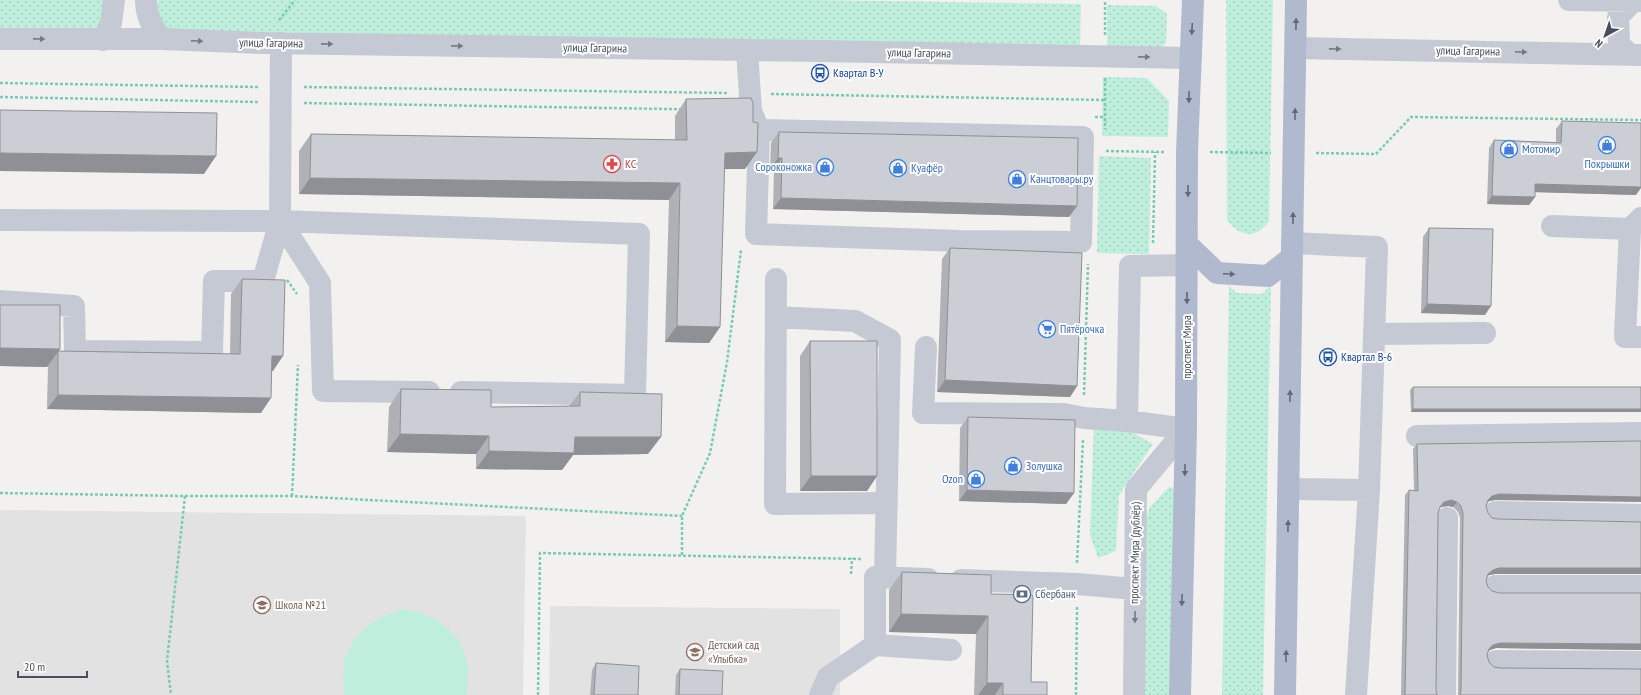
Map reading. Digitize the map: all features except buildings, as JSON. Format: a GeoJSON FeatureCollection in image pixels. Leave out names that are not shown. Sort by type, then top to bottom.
{"type":"FeatureCollection","features":[{"type":"Feature","properties":{"kind":"main road","name":"проспект Мира"},"geometry":{"type":"LineString","coordinates":[[1180,695],[1186,429],[1188,255],[1187,152],[1193,0]]}},
{"type":"Feature","properties":{"kind":"main road"},"geometry":{"type":"LineString","coordinates":[[1285,695],[1296,0]]}},
{"type":"Feature","properties":{"kind":"main road"},"geometry":{"type":"LineString","coordinates":[[1188,255],[1217,274],[1268,276],[1292,250]]}},
{"type":"Feature","properties":{"kind":"street"},"geometry":{"type":"LineString","coordinates":[[103,40],[112,23],[114,0]]}},
{"type":"Feature","properties":{"kind":"street"},"geometry":{"type":"LineString","coordinates":[[146,0],[146,9],[149,20],[155,31],[162,39]]}},
{"type":"Feature","properties":{"kind":"street"},"geometry":{"type":"LineString","coordinates":[[1569,0],[1627,1],[1618,17],[1619,44],[1636,55]]}},
{"type":"Feature","properties":{"kind":"street","name":"улица Гагарина"},"geometry":{"type":"LineString","coordinates":[[0,39],[162,39],[281,43],[1191,58]]}},
{"type":"Feature","properties":{"kind":"street"},"geometry":{"type":"LineString","coordinates":[[0,301],[74,306],[75,351],[212,352],[214,281],[263,281],[280,221],[281,43]]}},
{"type":"Feature","properties":{"kind":"street","name":"улица Гагарина"},"geometry":{"type":"LineString","coordinates":[[1296,48],[1636,55]]}},
{"type":"Feature","properties":{"kind":"street"},"geometry":{"type":"LineString","coordinates":[[747,50],[753,112],[756,234],[960,242],[1081,242],[1083,137],[753,112]]}},
{"type":"Feature","properties":{"kind":"street"},"geometry":{"type":"LineString","coordinates":[[0,220],[280,221],[639,234],[635,395],[323,391],[320,283],[280,221]]}},
{"type":"Feature","properties":{"kind":"street"},"geometry":{"type":"LineString","coordinates":[[1552,226],[1635,223],[1625,337],[1641,337]]}},
{"type":"Feature","properties":{"kind":"street"},"geometry":{"type":"LineString","coordinates":[[1292,250],[1377,247],[1369,490],[1356,695]]}},
{"type":"Feature","properties":{"kind":"street"},"geometry":{"type":"LineString","coordinates":[[1127,421],[1130,266],[1152,265],[1188,255]]}},
{"type":"Feature","properties":{"kind":"street"},"geometry":{"type":"LineString","coordinates":[[776,279],[775,504],[888,503]]}},
{"type":"Feature","properties":{"kind":"street"},"geometry":{"type":"LineString","coordinates":[[776,317],[855,321],[890,340],[888,503],[885,568],[875,577],[875,645]]}},
{"type":"Feature","properties":{"kind":"street"},"geometry":{"type":"LineString","coordinates":[[1374,334],[1485,333]]}},
{"type":"Feature","properties":{"kind":"street"},"geometry":{"type":"LineString","coordinates":[[926,347],[923,413],[1064,414],[1084,418],[1127,421],[1186,429]]}},
{"type":"Feature","properties":{"kind":"street","name":"проспект Мира (дублёр)"},"geometry":{"type":"LineString","coordinates":[[1134,695],[1136,489],[1186,429]]}},
{"type":"Feature","properties":{"kind":"street"},"geometry":{"type":"LineString","coordinates":[[1417,436],[1641,433]]}},
{"type":"Feature","properties":{"kind":"street"},"geometry":{"type":"LineString","coordinates":[[1289,489],[1369,490]]}},
{"type":"Feature","properties":{"kind":"street"},"geometry":{"type":"LineString","coordinates":[[1495,512],[1641,515]]}},
{"type":"Feature","properties":{"kind":"street"},"geometry":{"type":"LineString","coordinates":[[1445,695],[1448,518]]}},
{"type":"Feature","properties":{"kind":"street"},"geometry":{"type":"LineString","coordinates":[[885,568],[1135,589]]}},
{"type":"Feature","properties":{"kind":"street"},"geometry":{"type":"LineString","coordinates":[[1495,586],[1641,586]]}},
{"type":"Feature","properties":{"kind":"street"},"geometry":{"type":"LineString","coordinates":[[820,695],[828,677],[875,645],[951,650]]}},
{"type":"Feature","properties":{"kind":"street"},"geometry":{"type":"LineString","coordinates":[[1496,661],[1641,662]]}},
{"type":"Feature","properties":{"kind":"path"},"geometry":{"type":"LineString","coordinates":[[1105,0],[1105,131]]}},
{"type":"Feature","properties":{"kind":"path"},"geometry":{"type":"LineString","coordinates":[[0,83],[753,112],[1105,100]]}},
{"type":"Feature","properties":{"kind":"path"},"geometry":{"type":"LineString","coordinates":[[0,97],[281,95],[753,112]]}},
{"type":"Feature","properties":{"kind":"path"},"geometry":{"type":"LineString","coordinates":[[1092,117],[1105,117]]}},
{"type":"Feature","properties":{"kind":"path"},"geometry":{"type":"LineString","coordinates":[[1105,144],[1105,151],[1376,154],[1411,117],[1641,120]]}},
{"type":"Feature","properties":{"kind":"path"},"geometry":{"type":"LineString","coordinates":[[1152,265],[1155,152]]}},
{"type":"Feature","properties":{"kind":"path"},"geometry":{"type":"LineString","coordinates":[[682,555],[682,516],[710,453],[727,362],[742,245]]}},
{"type":"Feature","properties":{"kind":"path"},"geometry":{"type":"LineString","coordinates":[[1076,695],[1077,584],[1084,418],[1088,260]]}},
{"type":"Feature","properties":{"kind":"path"},"geometry":{"type":"LineString","coordinates":[[0,493],[292,496],[682,516]]}},
{"type":"Feature","properties":{"kind":"path"},"geometry":{"type":"LineString","coordinates":[[171,695],[167,661],[184,496]]}},
{"type":"Feature","properties":{"kind":"path"},"geometry":{"type":"LineString","coordinates":[[538,695],[540,553],[682,555],[885,568]]}},
{"type":"Feature","properties":{"kind":"shaded area","name":"Школа №21"},"geometry":{"type":"Polygon","coordinates":[[[0,510],[526,516],[523,695],[0,695],[0,510]]]}},
{"type":"Feature","properties":{"kind":"shaded area","name":"Детский сад «Улыбка»"},"geometry":{"type":"Polygon","coordinates":[[[550,606],[840,609],[840,695],[549,695],[550,606]]]}},
{"type":"Feature","properties":{"kind":"green space"},"geometry":{"type":"Polygon","coordinates":[[[0,0],[103,0],[102,26],[93,31],[0,30],[0,0]]]}},
{"type":"Feature","properties":{"kind":"green space"},"geometry":{"type":"Polygon","coordinates":[[[158,0],[813,0],[1081,4],[1080,46],[169,32],[157,13],[158,0]]]}},
{"type":"Feature","properties":{"kind":"green space"},"geometry":{"type":"Polygon","coordinates":[[[1226,0],[1273,0],[1269,221],[1264,227],[1253,234],[1243,233],[1237,230],[1227,220],[1226,0]]]}},
{"type":"Feature","properties":{"kind":"green space"},"geometry":{"type":"Polygon","coordinates":[[[1107,5],[1156,6],[1167,14],[1166,43],[1158,49],[1107,46],[1107,5]]]}},
{"type":"Feature","properties":{"kind":"green space"},"geometry":{"type":"Polygon","coordinates":[[[1103,77],[1147,78],[1169,101],[1168,137],[1102,136],[1103,77]]]}},
{"type":"Feature","properties":{"kind":"green space"},"geometry":{"type":"Polygon","coordinates":[[[1099,156],[1151,158],[1149,254],[1097,253],[1099,156]]]}},
{"type":"Feature","properties":{"kind":"green space"},"geometry":{"type":"Polygon","coordinates":[[[1271,285],[1263,695],[1222,695],[1229,286],[1237,293],[1262,294],[1271,285]]]}},
{"type":"Feature","properties":{"kind":"green space"},"geometry":{"type":"Polygon","coordinates":[[[1094,424],[1119,425],[1153,444],[1119,495],[1116,551],[1098,558],[1090,535],[1094,424]]]}},
{"type":"Feature","properties":{"kind":"green space"},"geometry":{"type":"Polygon","coordinates":[[[1169,487],[1180,490],[1176,695],[1137,695],[1139,538],[1150,507],[1169,487]]]}},
{"type":"Feature","properties":{"kind":"green space"},"geometry":{"type":"Polygon","coordinates":[[[404,609],[426,615],[437,621],[446,627],[461,644],[466,655],[468,667],[467,695],[344,695],[344,661],[359,634],[379,619],[404,609]]]}},
{"type":"Feature","properties":{"kind":"place","name":"Квартал В-У"},"geometry":{"type":"Point","coordinates":[820,73]}},
{"type":"Feature","properties":{"kind":"place","name":"Покрышки"},"geometry":{"type":"Point","coordinates":[1607,145]}},
{"type":"Feature","properties":{"kind":"place","name":"Мотомир"},"geometry":{"type":"Point","coordinates":[1509,149]}},
{"type":"Feature","properties":{"kind":"place","name":"КС"},"geometry":{"type":"Point","coordinates":[612,164]}},
{"type":"Feature","properties":{"kind":"place","name":"Сороконожка"},"geometry":{"type":"Point","coordinates":[825,167]}},
{"type":"Feature","properties":{"kind":"place","name":"Куафёр"},"geometry":{"type":"Point","coordinates":[898,168]}},
{"type":"Feature","properties":{"kind":"place","name":"Канцтовары.ру"},"geometry":{"type":"Point","coordinates":[1017,179]}},
{"type":"Feature","properties":{"kind":"place","name":"Пятёрочка"},"geometry":{"type":"Point","coordinates":[1047,329]}},
{"type":"Feature","properties":{"kind":"place","name":"Квартал В-6"},"geometry":{"type":"Point","coordinates":[1328,357]}},
{"type":"Feature","properties":{"kind":"place","name":"Золушка"},"geometry":{"type":"Point","coordinates":[1013,466]}},
{"type":"Feature","properties":{"kind":"place","name":"Ozon"},"geometry":{"type":"Point","coordinates":[976,479]}},
{"type":"Feature","properties":{"kind":"place","name":"Сбербанк"},"geometry":{"type":"Point","coordinates":[1022,594]}},
{"type":"Feature","properties":{"kind":"place","name":"Школа №21"},"geometry":{"type":"Point","coordinates":[262,605]}},
{"type":"Feature","properties":{"kind":"place","name":"Детский сад «Улыбка»"},"geometry":{"type":"Point","coordinates":[695,652]}}]}
